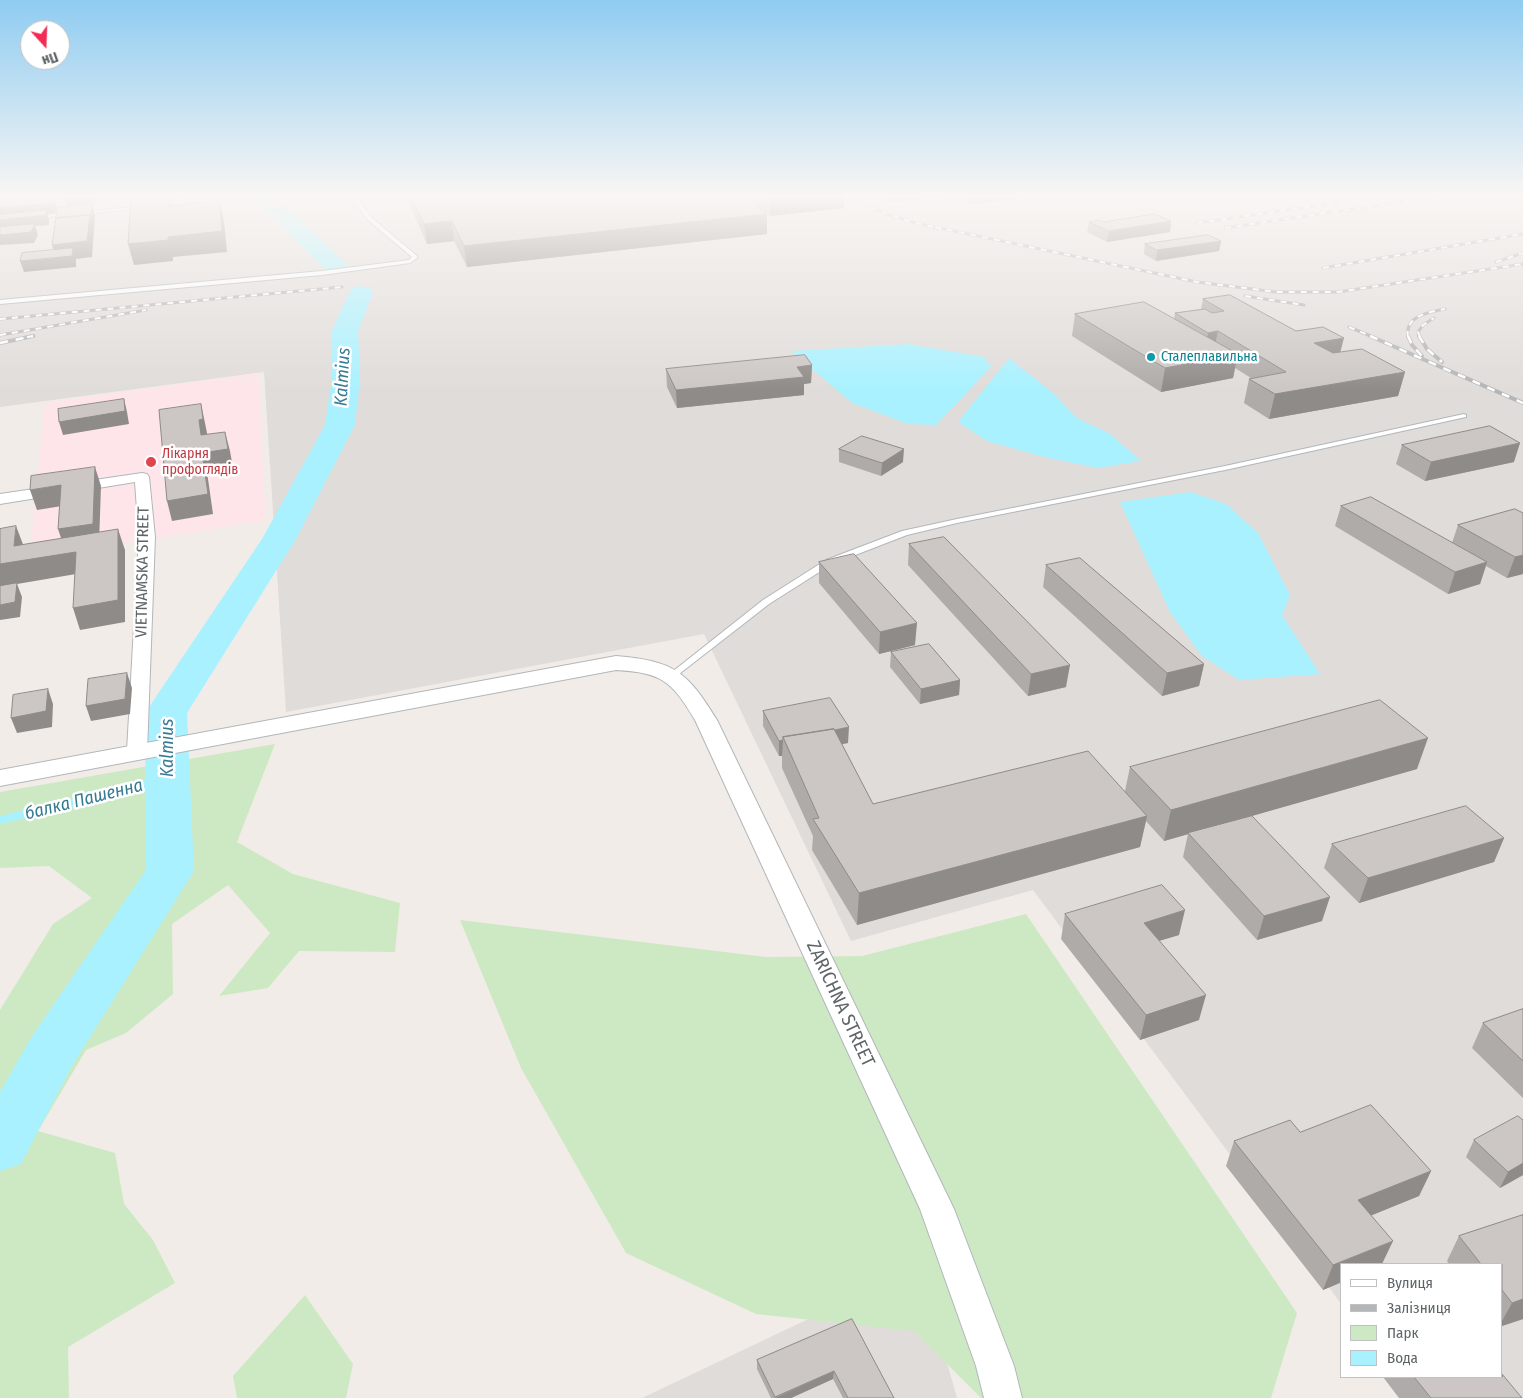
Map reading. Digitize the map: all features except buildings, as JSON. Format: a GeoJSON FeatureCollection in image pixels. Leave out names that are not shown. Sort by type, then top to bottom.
{"type":"FeatureCollection","features":[{"type":"Feature","properties":{"kind":"street","name":"VIETNAMSKA STREET"},"geometry":{"type":"LineString","coordinates":[[0,500],[142,477],[146,538],[137,751]]}},
{"type":"Feature","properties":{"kind":"street","name":"ZARICHNA STREET"},"geometry":{"type":"LineString","coordinates":[[0,778],[616,663],[648,666],[671,676],[689,692],[706,720],[937,1208],[995,1366],[1003,1398]]}},
{"type":"Feature","properties":{"kind":"lane"},"geometry":{"type":"LineString","coordinates":[[0,302],[322,273],[408,261]]}},
{"type":"Feature","properties":{"kind":"lane"},"geometry":{"type":"LineString","coordinates":[[671,676],[766,602],[829,562],[905,533],[1225,468],[1464,416]]}},
{"type":"Feature","properties":{"kind":"shaded area"},"geometry":{"type":"Polygon","coordinates":[[[0,261],[1523,261],[1523,1398],[1411,1398],[1503,1378],[1503,1263],[1340,1263],[1340,1302],[1033,890],[851,941],[704,634],[286,712],[264,372],[0,407],[0,261]]]}},
{"type":"Feature","properties":{"kind":"shaded area","name":"Лікарня профоглядів"},"geometry":{"type":"Polygon","coordinates":[[[258,373],[266,520],[29,559],[45,403],[258,373]]]}},
{"type":"Feature","properties":{"kind":"shaded area"},"geometry":{"type":"Polygon","coordinates":[[[920,1266],[957,1398],[642,1398],[920,1266]]]}},
{"type":"Feature","properties":{"kind":"green space"},"geometry":{"type":"Polygon","coordinates":[[[275,744],[237,842],[293,874],[400,903],[395,952],[299,951],[268,988],[219,996],[270,933],[228,885],[172,924],[173,994],[126,1033],[86,1050],[38,1131],[115,1153],[124,1204],[153,1240],[175,1283],[68,1347],[69,1398],[0,1398],[0,1010],[53,924],[92,898],[49,866],[0,868],[0,792],[275,744]]]}},
{"type":"Feature","properties":{"kind":"green space"},"geometry":{"type":"Polygon","coordinates":[[[1026,914],[1297,1313],[1271,1398],[981,1398],[914,1331],[756,1314],[626,1253],[521,1068],[460,920],[766,957],[862,956],[1026,914]]]}},
{"type":"Feature","properties":{"kind":"green space"},"geometry":{"type":"Polygon","coordinates":[[[305,1295],[353,1364],[346,1398],[237,1398],[233,1376],[305,1295]]]}},
{"type":"Feature","properties":{"kind":"water"},"geometry":{"type":"Polygon","coordinates":[[[908,344],[984,357],[991,367],[936,425],[908,424],[852,403],[791,351],[908,344]]]}},
{"type":"Feature","properties":{"kind":"water"},"geometry":{"type":"Polygon","coordinates":[[[1009,358],[1054,394],[1077,418],[1110,434],[1141,461],[1098,468],[1044,457],[987,441],[958,422],[1009,358]]]}},
{"type":"Feature","properties":{"kind":"water"},"geometry":{"type":"Polygon","coordinates":[[[1190,492],[1226,504],[1258,533],[1290,595],[1282,615],[1320,674],[1239,680],[1202,656],[1170,612],[1120,502],[1190,492]]]}},
{"type":"Feature","properties":{"kind":"waterway","name":"Kalmius"},"geometry":{"type":"LineString","coordinates":[[330,261],[336,267]]}},
{"type":"Feature","properties":{"kind":"waterway","name":"Kalmius"},"geometry":{"type":"LineString","coordinates":[[0,1146],[52,1051],[170,871],[166,713],[279,539],[340,425],[346,379],[345,331],[361,293]]}},
{"type":"Feature","properties":{"kind":"waterway","name":"балка Пашенна"},"geometry":{"type":"LineString","coordinates":[[0,820],[168,779]]}},
{"type":"Feature","properties":{"kind":"railway"},"geometry":{"type":"LineString","coordinates":[[1098,261],[1197,282],[1276,292],[1338,292],[1523,264]]}},
{"type":"Feature","properties":{"kind":"railway"},"geometry":{"type":"LineString","coordinates":[[1323,268],[1363,261]]}},
{"type":"Feature","properties":{"kind":"railway"},"geometry":{"type":"LineString","coordinates":[[0,319],[342,287]]}},
{"type":"Feature","properties":{"kind":"railway"},"geometry":{"type":"LineString","coordinates":[[1245,296],[1304,305]]}},
{"type":"Feature","properties":{"kind":"railway"},"geometry":{"type":"LineString","coordinates":[[1408,336],[1410,324],[1419,316],[1445,309]]}},
{"type":"Feature","properties":{"kind":"railway"},"geometry":{"type":"LineString","coordinates":[[0,335],[146,310]]}},
{"type":"Feature","properties":{"kind":"railway"},"geometry":{"type":"LineString","coordinates":[[1420,337],[1418,332],[1423,325],[1434,318]]}},
{"type":"Feature","properties":{"kind":"railway"},"geometry":{"type":"LineString","coordinates":[[1349,327],[1373,337]]}},
{"type":"Feature","properties":{"kind":"railway"},"geometry":{"type":"LineString","coordinates":[[0,343],[31,336]]}},
{"type":"Feature","properties":{"kind":"railway"},"geometry":{"type":"LineString","coordinates":[[1370,336],[1523,403]]}},
{"type":"Feature","properties":{"kind":"railway"},"geometry":{"type":"LineString","coordinates":[[1408,336],[1412,345],[1422,356]]}},
{"type":"Feature","properties":{"kind":"railway"},"geometry":{"type":"LineString","coordinates":[[1419,336],[1427,349],[1442,362]]}},
{"type":"Feature","properties":{"kind":"place","name":"Сталеплавильна"},"geometry":{"type":"Point","coordinates":[1151,357]}},
{"type":"Feature","properties":{"kind":"place","name":"Лікарня профоглядів"},"geometry":{"type":"Point","coordinates":[151,462]}}]}
